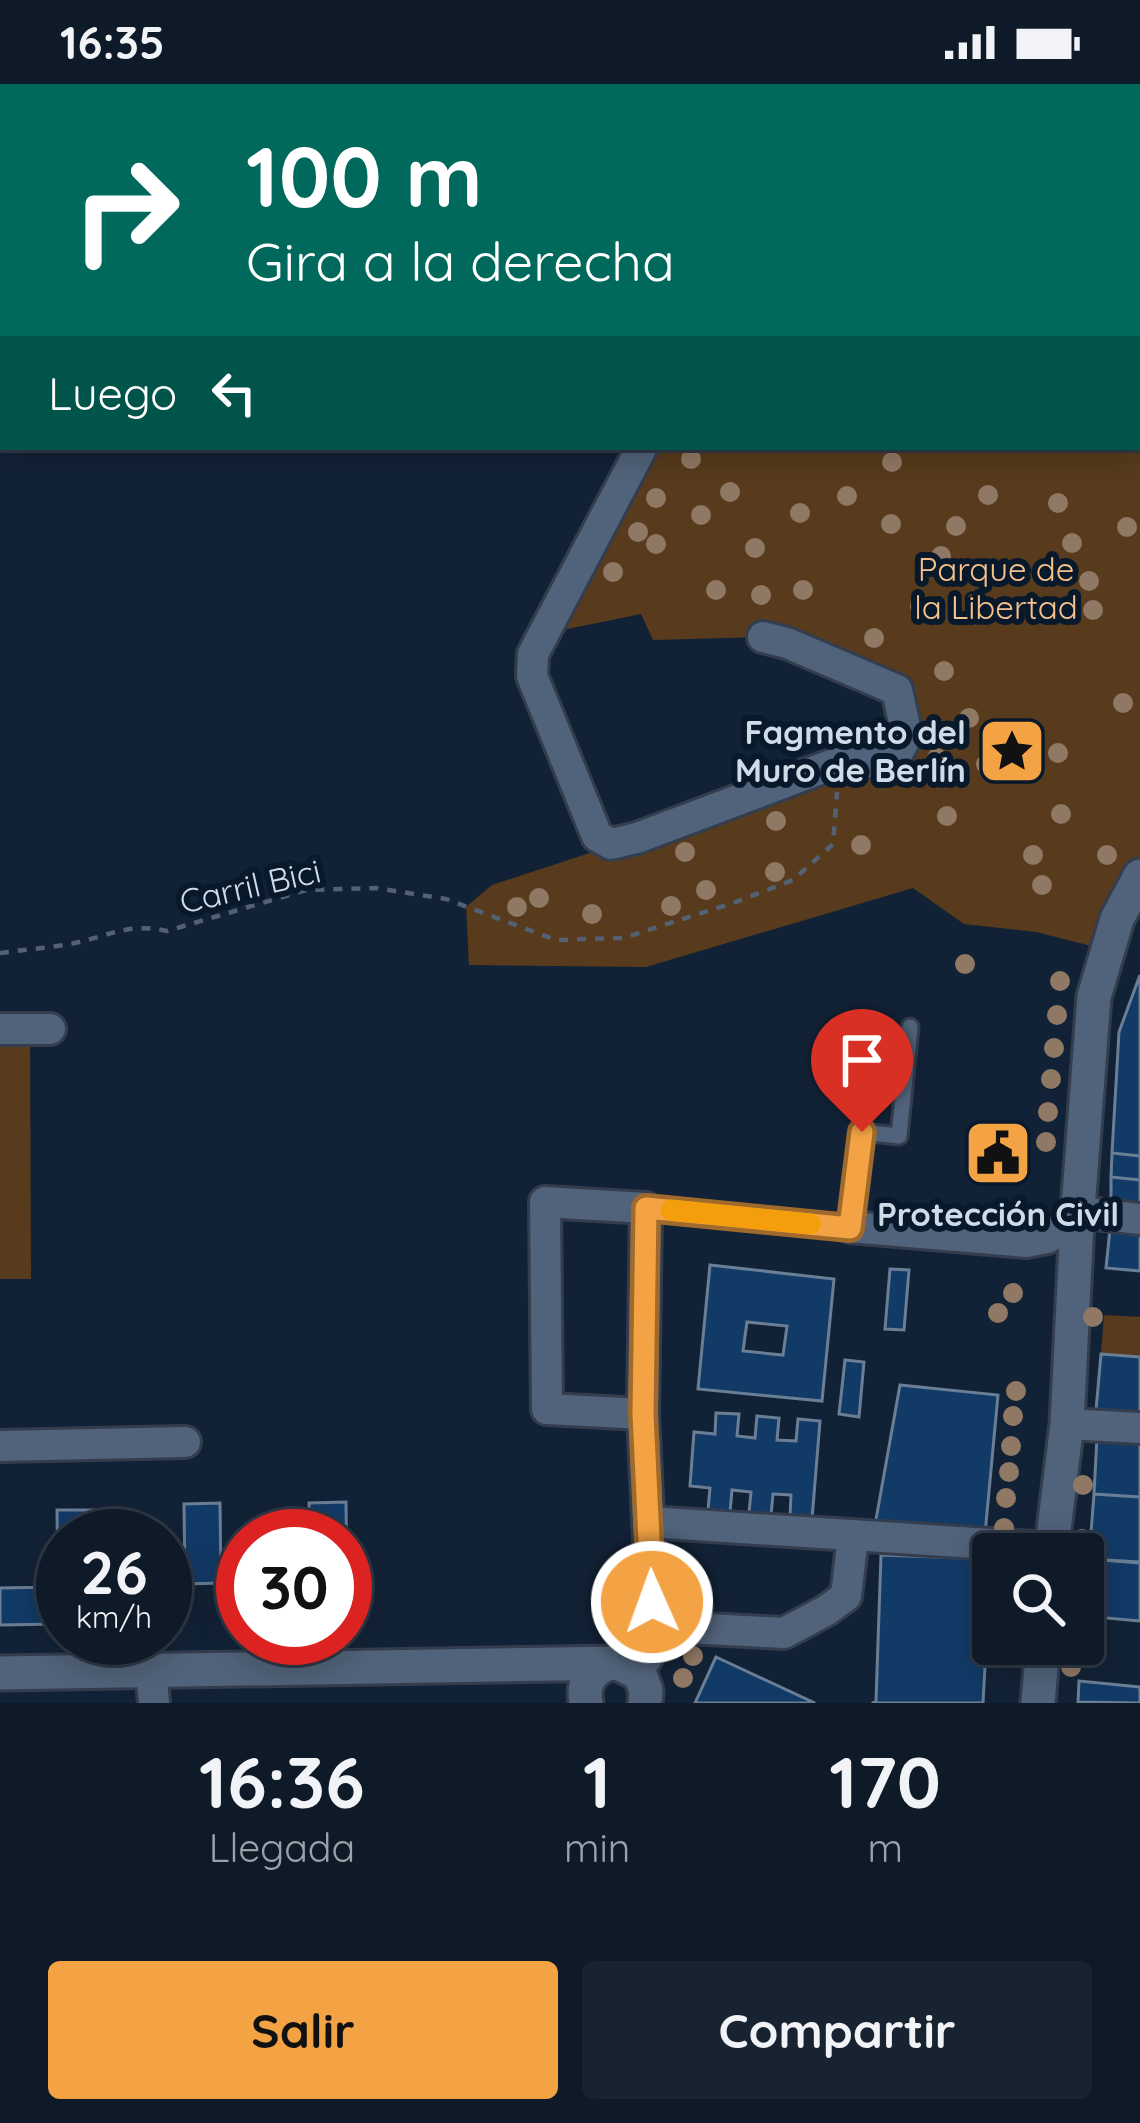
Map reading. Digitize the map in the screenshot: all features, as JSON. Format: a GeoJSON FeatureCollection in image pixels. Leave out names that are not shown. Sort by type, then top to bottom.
{"type":"FeatureCollection","features":[{"type":"Feature","properties":{"kind":"street"},"geometry":{"type":"LineString","coordinates":[[640,450],[533,654],[532,676],[597,836],[611,844],[637,838],[839,762],[880,762],[898,752],[907,736],[896,690],[763,637]]}},
{"type":"Feature","properties":{"kind":"street"},"geometry":{"type":"LineString","coordinates":[[1054,1533],[1067,1424],[1094,997],[1117,919],[1140,876]]}},
{"type":"Feature","properties":{"kind":"street"},"geometry":{"type":"LineString","coordinates":[[0,1029],[50,1029]]}},
{"type":"Feature","properties":{"kind":"street"},"geometry":{"type":"LineString","coordinates":[[637,1671],[649,1522],[643,1414],[646,1208],[545,1202],[547,1409],[643,1414]]}},
{"type":"Feature","properties":{"kind":"street"},"geometry":{"type":"LineString","coordinates":[[850,1228],[1026,1242],[1047,1238],[1078,1217],[1140,1219]]}},
{"type":"Feature","properties":{"kind":"street"},"geometry":{"type":"LineString","coordinates":[[1067,1424],[1140,1428]]}},
{"type":"Feature","properties":{"kind":"street"},"geometry":{"type":"LineString","coordinates":[[0,1446],[184,1442]]}},
{"type":"Feature","properties":{"kind":"street"},"geometry":{"type":"LineString","coordinates":[[649,1522],[972,1545]]}},
{"type":"Feature","properties":{"kind":"street"},"geometry":{"type":"LineString","coordinates":[[586,1703],[591,1674],[637,1671],[689,1628],[784,1633],[827,1610],[846,1596],[853,1537]]}},
{"type":"Feature","properties":{"kind":"street"},"geometry":{"type":"LineString","coordinates":[[1038,1703],[1041,1665]]}},
{"type":"Feature","properties":{"kind":"street"},"geometry":{"type":"LineString","coordinates":[[0,1673],[152,1687],[637,1671]]}},
{"type":"Feature","properties":{"kind":"lane"},"geometry":{"type":"LineString","coordinates":[[646,1208],[850,1228],[862,1132],[899,1136],[910,1028]]}},
{"type":"Feature","properties":{"kind":"path","name":"Carril Bici"},"geometry":{"type":"LineString","coordinates":[[0,952],[72,944],[133,927],[167,931],[306,890],[376,888],[446,899],[556,940],[623,938],[793,880],[833,844],[839,762]]}},
{"type":"Feature","properties":{"kind":"green space","name":"Parque de la Libertad"},"geometry":{"type":"Polygon","coordinates":[[[640,450],[1140,450],[1140,876],[1107,950],[1036,932],[964,924],[913,888],[646,967],[469,965],[466,907],[492,885],[898,752],[896,690],[763,637],[653,640],[641,614],[543,634],[640,450]]]}},
{"type":"Feature","properties":{"kind":"green space"},"geometry":{"type":"Polygon","coordinates":[[[0,1040],[30,1040],[31,1279],[0,1279],[0,1040]]]}},
{"type":"Feature","properties":{"kind":"green space"},"geometry":{"type":"Polygon","coordinates":[[[1104,1315],[1140,1317],[1140,1357],[1101,1354],[1104,1315]]]}},
{"type":"Feature","properties":{"kind":"building"},"geometry":{"type":"Polygon","coordinates":[[[1140,975],[1140,1156],[1112,1153],[1119,1032],[1140,975]]]}},
{"type":"Feature","properties":{"kind":"building"},"geometry":{"type":"Polygon","coordinates":[[[1112,1153],[1140,1156],[1140,1180],[1111,1177],[1112,1153]]]}},
{"type":"Feature","properties":{"kind":"building"},"geometry":{"type":"Polygon","coordinates":[[[1111,1177],[1140,1180],[1140,1204],[1111,1200],[1111,1177]]]}},
{"type":"Feature","properties":{"kind":"building"},"geometry":{"type":"Polygon","coordinates":[[[1110,1229],[1140,1232],[1140,1271],[1106,1268],[1110,1229]]]}},
{"type":"Feature","properties":{"kind":"building"},"geometry":{"type":"Polygon","coordinates":[[[710,1265],[834,1279],[822,1401],[698,1389],[710,1265]],[[747,1322],[743,1351],[783,1355],[787,1326],[747,1322]]]}},
{"type":"Feature","properties":{"kind":"building"},"geometry":{"type":"Polygon","coordinates":[[[890,1269],[909,1270],[904,1330],[885,1329],[890,1269]]]}},
{"type":"Feature","properties":{"kind":"building"},"geometry":{"type":"Polygon","coordinates":[[[1101,1354],[1140,1357],[1140,1414],[1096,1410],[1101,1354]]]}},
{"type":"Feature","properties":{"kind":"building"},"geometry":{"type":"Polygon","coordinates":[[[845,1360],[864,1362],[859,1417],[839,1414],[845,1360]]]}},
{"type":"Feature","properties":{"kind":"building"},"geometry":{"type":"Polygon","coordinates":[[[900,1385],[998,1395],[985,1533],[875,1525],[900,1385]]]}},
{"type":"Feature","properties":{"kind":"building"},"geometry":{"type":"Polygon","coordinates":[[[716,1413],[739,1414],[737,1436],[755,1438],[757,1416],[779,1418],[777,1440],[796,1441],[798,1419],[820,1421],[812,1519],[790,1517],[791,1495],[773,1494],[771,1515],[749,1513],[751,1492],[732,1490],[730,1512],[708,1510],[710,1488],[690,1486],[694,1432],[715,1434],[716,1413]]]}},
{"type":"Feature","properties":{"kind":"building"},"geometry":{"type":"Polygon","coordinates":[[[1097,1437],[1140,1440],[1140,1497],[1094,1494],[1097,1437]]]}},
{"type":"Feature","properties":{"kind":"building"},"geometry":{"type":"Polygon","coordinates":[[[1094,1494],[1140,1497],[1140,1562],[1104,1560],[1104,1533],[1091,1533],[1094,1494]]]}},
{"type":"Feature","properties":{"kind":"building"},"geometry":{"type":"Polygon","coordinates":[[[346,1502],[346,1509],[309,1509],[309,1503],[346,1502]]]}},
{"type":"Feature","properties":{"kind":"building"},"geometry":{"type":"Polygon","coordinates":[[[220,1503],[216,1509],[216,1583],[192,1584],[192,1509],[184,1509],[184,1504],[220,1503]]]}},
{"type":"Feature","properties":{"kind":"building"},"geometry":{"type":"Polygon","coordinates":[[[881,1555],[972,1558],[972,1665],[985,1665],[983,1703],[872,1703],[876,1701],[881,1555]]]}},
{"type":"Feature","properties":{"kind":"building"},"geometry":{"type":"Polygon","coordinates":[[[1104,1560],[1140,1563],[1140,1621],[1104,1618],[1104,1560]]]}},
{"type":"Feature","properties":{"kind":"building"},"geometry":{"type":"Polygon","coordinates":[[[36,1587],[36,1624],[0,1625],[0,1588],[36,1587]]]}},
{"type":"Feature","properties":{"kind":"building"},"geometry":{"type":"Polygon","coordinates":[[[716,1657],[815,1703],[695,1703],[716,1657]]]}},
{"type":"Feature","properties":{"kind":"building"},"geometry":{"type":"Polygon","coordinates":[[[1079,1681],[1140,1687],[1140,1703],[1078,1702],[1079,1681]]]}},
{"type":"Feature","properties":{"kind":"slow traffic"},"geometry":{"type":"LineString","coordinates":[[671,1210],[810,1224]]}},
{"type":"Feature","properties":{"kind":"place","name":"Fagmento del Muro de Berlín"},"geometry":{"type":"Point","coordinates":[1012,751]}},
{"type":"Feature","properties":{"kind":"place","name":"Protección Civil"},"geometry":{"type":"Point","coordinates":[998,1153]}},
{"type":"Feature","properties":{"kind":"route"},"geometry":{"type":"LineString","coordinates":[[652,1602],[643,1414],[646,1208],[850,1228],[862,1132]]}}]}
